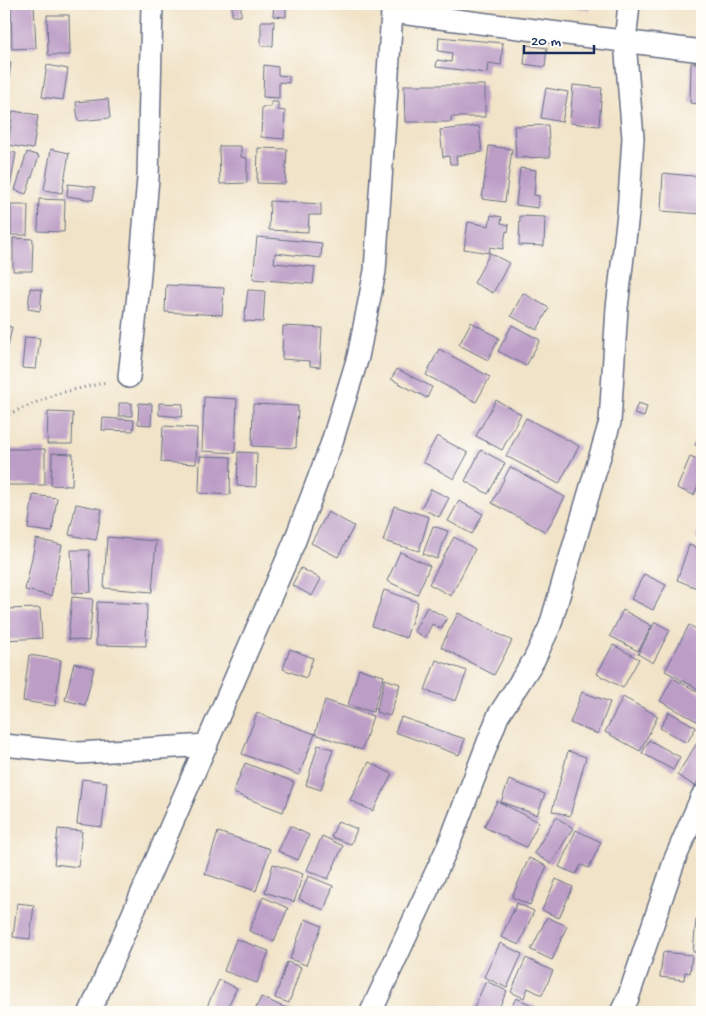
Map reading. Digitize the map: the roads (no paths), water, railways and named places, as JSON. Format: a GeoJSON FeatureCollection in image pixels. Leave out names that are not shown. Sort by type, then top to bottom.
{"type":"FeatureCollection","features":[{"type":"Feature","properties":{"kind":"street"},"geometry":{"type":"LineString","coordinates":[[128,376],[139,285],[148,178],[152,4]]}},
{"type":"Feature","properties":{"kind":"street"},"geometry":{"type":"LineString","coordinates":[[371,1012],[449,844],[498,716],[534,660],[550,626],[610,422],[617,308],[628,214],[633,138],[625,42],[629,4]]}},
{"type":"Feature","properties":{"kind":"street"},"geometry":{"type":"LineString","coordinates":[[90,1012],[301,525],[331,445],[358,357],[375,271],[392,8],[625,42],[702,51]]}},
{"type":"Feature","properties":{"kind":"street"},"geometry":{"type":"LineString","coordinates":[[4,745],[79,753],[207,745]]}},
{"type":"Feature","properties":{"kind":"street"},"geometry":{"type":"LineString","coordinates":[[621,1012],[628,998],[675,859],[702,796]]}}]}
